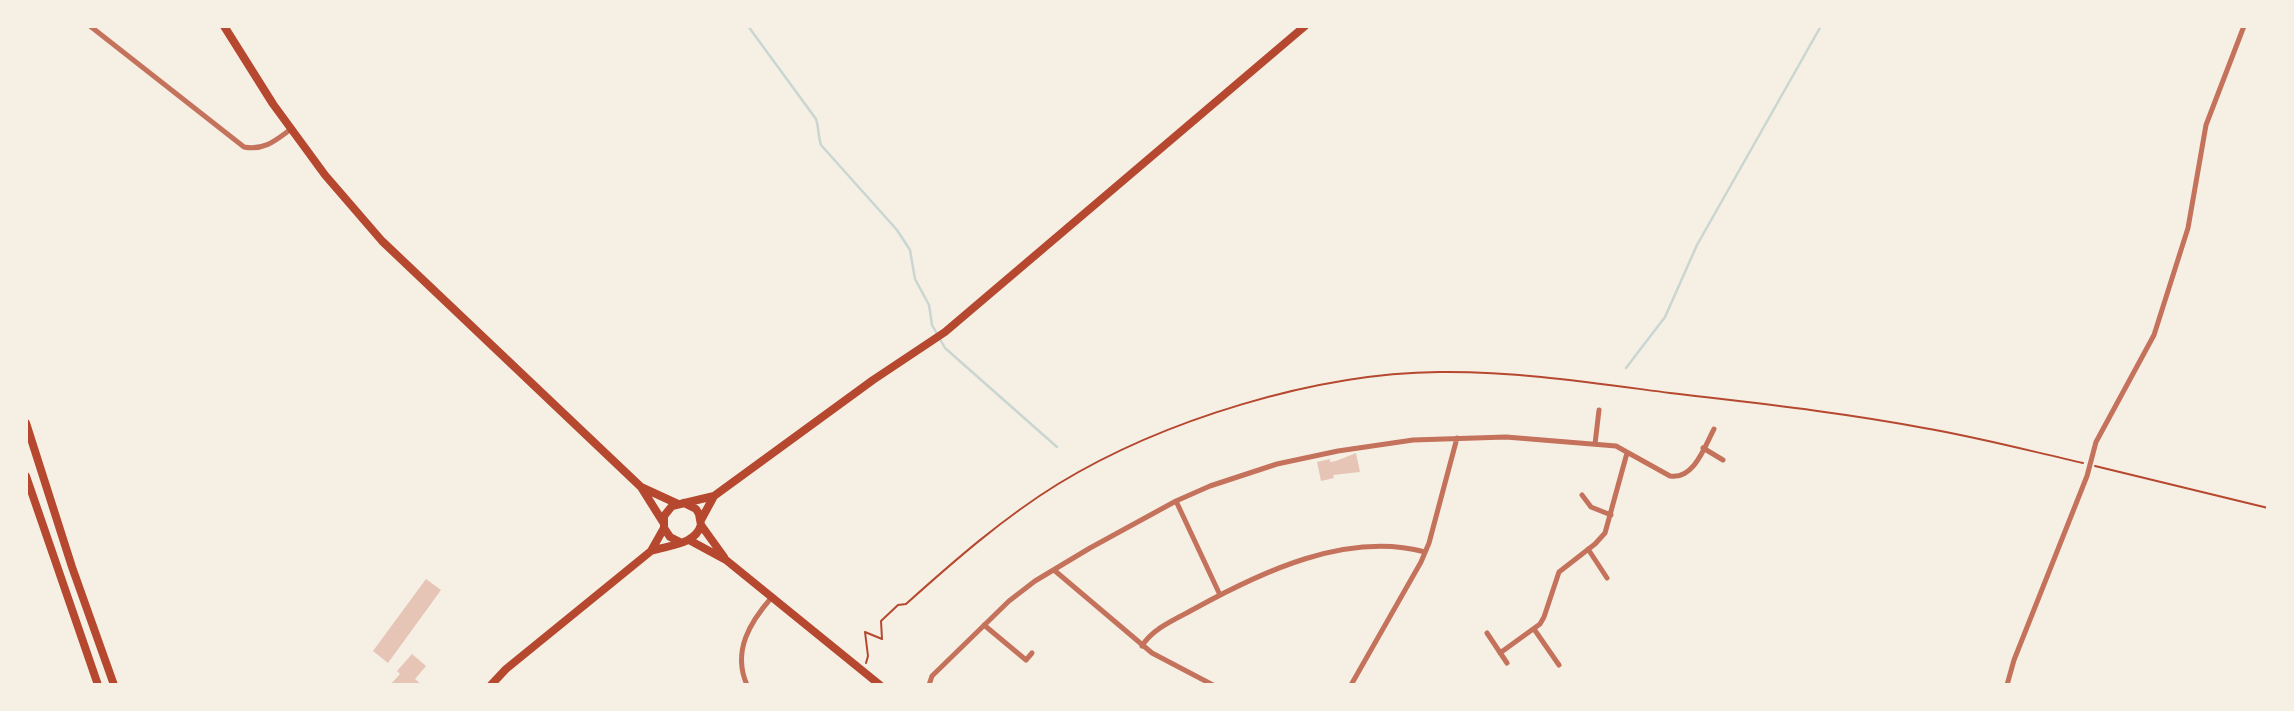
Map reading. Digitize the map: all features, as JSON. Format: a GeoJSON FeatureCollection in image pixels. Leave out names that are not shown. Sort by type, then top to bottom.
{"type":"FeatureCollection","features":[{"type":"Feature","properties":{"kind":"main road"},"geometry":{"type":"LineString","coordinates":[[224,26],[291,129],[325,175],[382,241],[641,487],[670,537],[726,560],[880,685]]}},
{"type":"Feature","properties":{"kind":"main road"},"geometry":{"type":"LineString","coordinates":[[651,551],[667,511],[681,504],[714,496],[873,380],[945,332],[1305,26]]}},
{"type":"Feature","properties":{"kind":"main road"},"geometry":{"type":"LineString","coordinates":[[26,423],[72,567],[114,685]]}},
{"type":"Feature","properties":{"kind":"main road"},"geometry":{"type":"LineString","coordinates":[[26,476],[98,685]]}},
{"type":"Feature","properties":{"kind":"main road"},"geometry":{"type":"LineString","coordinates":[[641,487],[695,509],[726,560]]}},
{"type":"Feature","properties":{"kind":"main road"},"geometry":{"type":"LineString","coordinates":[[491,685],[506,669],[651,551],[685,541],[698,534],[714,496]]}},
{"type":"Feature","properties":{"kind":"street"},"geometry":{"type":"LineString","coordinates":[[90,26],[244,146],[265,146],[291,129]]}},
{"type":"Feature","properties":{"kind":"street"},"geometry":{"type":"LineString","coordinates":[[2007,685],[2014,660],[2087,476],[2096,442],[2154,335],[2188,228],[2206,125],[2244,26]]}},
{"type":"Feature","properties":{"kind":"street"},"geometry":{"type":"LineString","coordinates":[[1595,444],[1599,410]]}},
{"type":"Feature","properties":{"kind":"street"},"geometry":{"type":"LineString","coordinates":[[929,685],[932,676],[1018,593],[1122,530],[1176,501],[1246,473],[1312,455],[1365,446],[1437,439],[1506,437],[1616,446],[1677,477],[1687,473],[1714,429]]}},
{"type":"Feature","properties":{"kind":"street"},"geometry":{"type":"LineString","coordinates":[[1351,685],[1425,552],[1457,438]]}},
{"type":"Feature","properties":{"kind":"street"},"geometry":{"type":"LineString","coordinates":[[1703,448],[1723,460]]}},
{"type":"Feature","properties":{"kind":"street"},"geometry":{"type":"LineString","coordinates":[[1500,653],[1534,629],[1544,618],[1559,572],[1605,533],[1627,453]]}},
{"type":"Feature","properties":{"kind":"street"},"geometry":{"type":"LineString","coordinates":[[1582,495],[1591,507],[1611,515]]}},
{"type":"Feature","properties":{"kind":"street"},"geometry":{"type":"LineString","coordinates":[[1176,501],[1220,595]]}},
{"type":"Feature","properties":{"kind":"street"},"geometry":{"type":"LineString","coordinates":[[1142,646],[1155,632],[1220,595],[1290,565],[1337,551],[1393,548],[1425,552]]}},
{"type":"Feature","properties":{"kind":"street"},"geometry":{"type":"LineString","coordinates":[[1588,549],[1607,578]]}},
{"type":"Feature","properties":{"kind":"street"},"geometry":{"type":"LineString","coordinates":[[1054,570],[1142,646],[1161,659],[1213,685]]}},
{"type":"Feature","properties":{"kind":"street"},"geometry":{"type":"LineString","coordinates":[[747,685],[741,663],[743,645],[748,630],[772,597]]}},
{"type":"Feature","properties":{"kind":"street"},"geometry":{"type":"LineString","coordinates":[[984,625],[1026,660],[1032,653]]}},
{"type":"Feature","properties":{"kind":"street"},"geometry":{"type":"LineString","coordinates":[[1534,629],[1559,666]]}},
{"type":"Feature","properties":{"kind":"street"},"geometry":{"type":"LineString","coordinates":[[1487,633],[1507,663]]}},
{"type":"Feature","properties":{"kind":"path"},"geometry":{"type":"LineString","coordinates":[[859,667],[868,660],[865,632],[882,639],[881,621],[898,605],[906,604],[975,544],[1059,483],[1180,426],[1286,392],[1359,378],[1441,372],[1603,384],[1709,396],[1925,428],[2107,468],[2268,508]]}},
{"type":"Feature","properties":{"kind":"building"},"geometry":{"type":"Polygon","coordinates":[[[1356,453],[1360,472],[1333,475],[1334,478],[1321,481],[1317,462],[1330,459],[1330,462],[1336,461],[1356,453]]]}},
{"type":"Feature","properties":{"kind":"building"},"geometry":{"type":"Polygon","coordinates":[[[426,579],[441,590],[388,663],[373,651],[426,579]]]}},
{"type":"Feature","properties":{"kind":"building"},"geometry":{"type":"Polygon","coordinates":[[[412,654],[426,666],[415,679],[422,685],[390,685],[400,674],[397,671],[412,654]]]}},
{"type":"Feature","properties":{"kind":"waterway"},"geometry":{"type":"LineString","coordinates":[[748,26],[816,119],[821,145],[897,230],[910,250],[915,279],[929,305],[932,325],[945,348],[1057,447]]}},
{"type":"Feature","properties":{"kind":"waterway"},"geometry":{"type":"LineString","coordinates":[[1626,368],[1665,317],[1697,245],[1821,26]]}}]}
